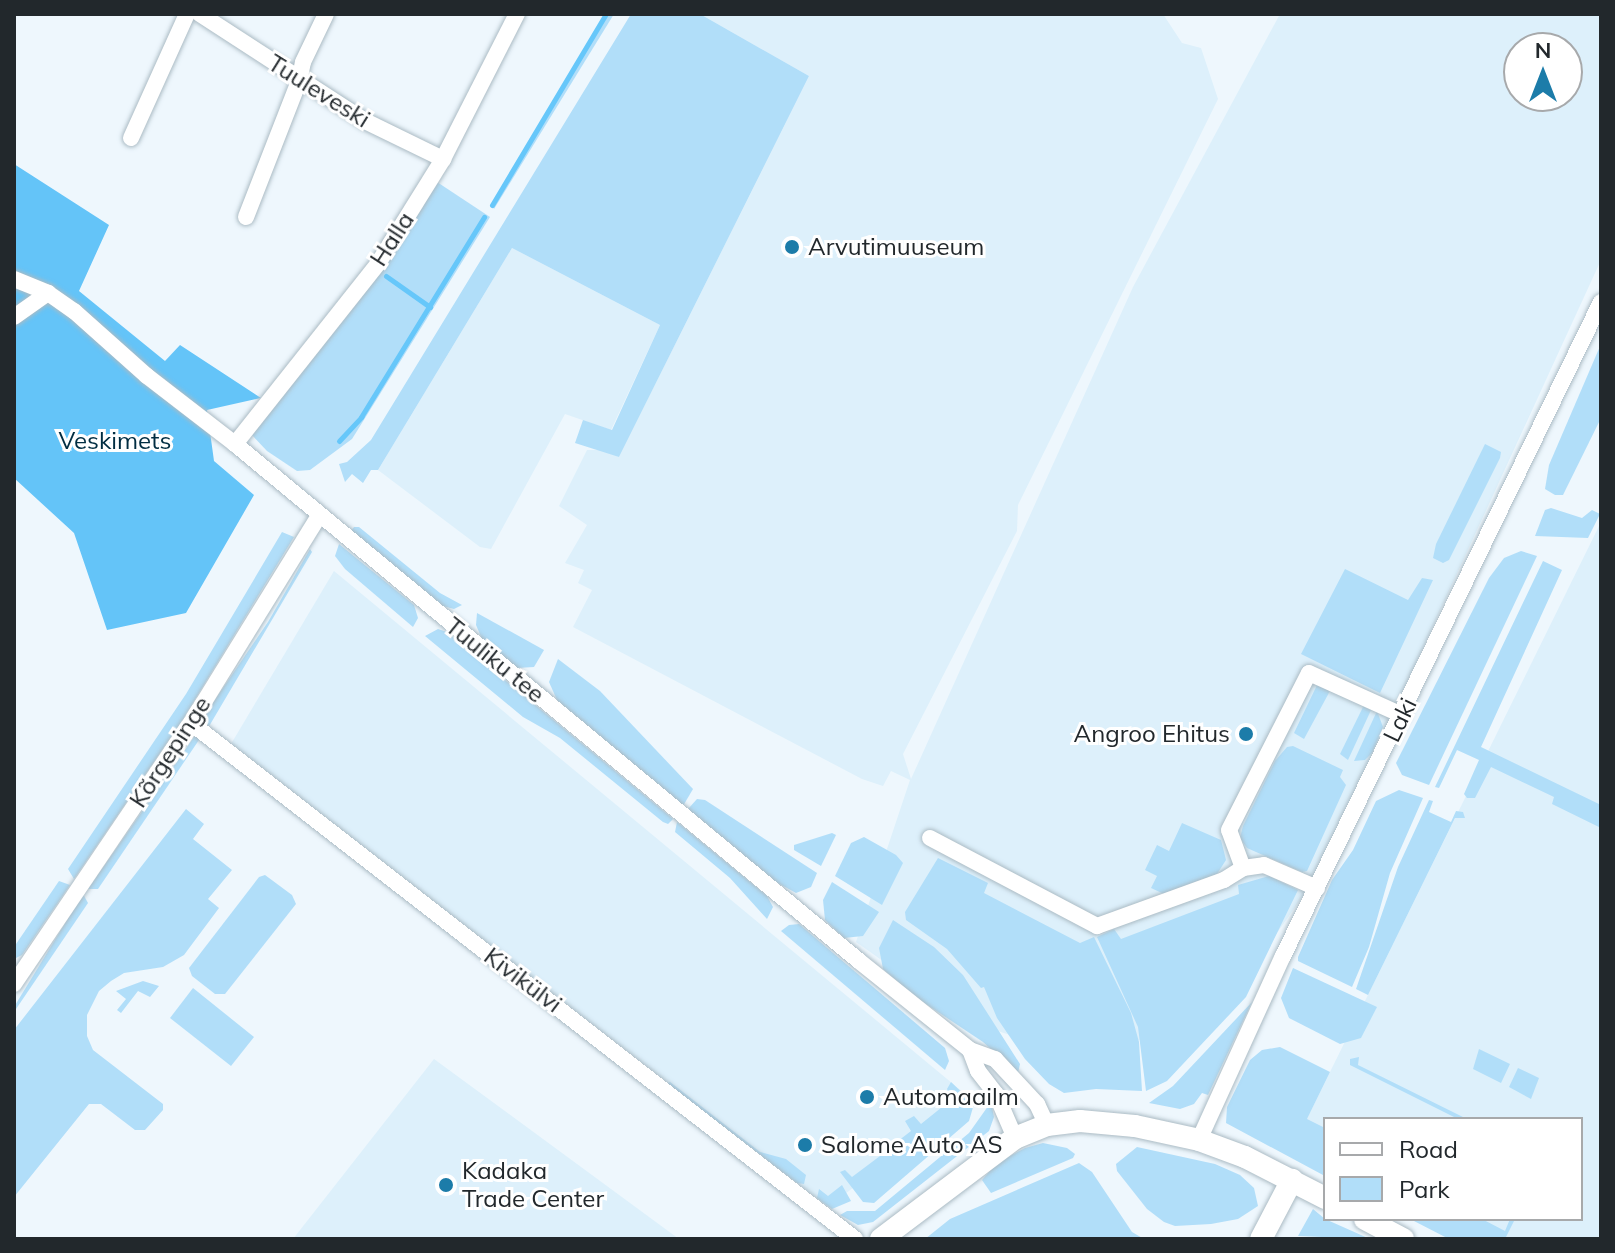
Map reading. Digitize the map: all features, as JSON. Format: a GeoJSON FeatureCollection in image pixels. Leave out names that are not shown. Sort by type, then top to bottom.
{"type":"FeatureCollection","features":[{"type":"Feature","properties":{"kind":"main road"},"geometry":{"type":"LineString","coordinates":[[881,1239],[1015,1138],[1047,1125],[1102,1122],[1199,1140],[1245,1157],[1323,1197]]}},
{"type":"Feature","properties":{"kind":"main road"},"geometry":{"type":"LineString","coordinates":[[1261,1239],[1292,1180]]}},
{"type":"Feature","properties":{"kind":"main road"},"geometry":{"type":"LineString","coordinates":[[1369,1221],[1403,1239]]}},
{"type":"Feature","properties":{"kind":"street"},"geometry":{"type":"LineString","coordinates":[[131,138],[187,14]]}},
{"type":"Feature","properties":{"kind":"street","name":"Tuuleveski"},"geometry":{"type":"LineString","coordinates":[[200,14],[365,121],[443,159]]}},
{"type":"Feature","properties":{"kind":"street"},"geometry":{"type":"LineString","coordinates":[[246,217],[299,81],[303,62],[326,14]]}},
{"type":"Feature","properties":{"kind":"street","name":"Halla"},"geometry":{"type":"LineString","coordinates":[[235,444],[379,262],[443,159],[517,14]]}},
{"type":"Feature","properties":{"kind":"street","name":"Tuuliku tee"},"geometry":{"type":"LineString","coordinates":[[14,279],[48,293],[970,1050],[995,1059],[1037,1104],[1047,1125]]}},
{"type":"Feature","properties":{"kind":"street"},"geometry":{"type":"LineString","coordinates":[[14,317],[48,293]]}},
{"type":"Feature","properties":{"kind":"street","name":"Laki"},"geometry":{"type":"LineString","coordinates":[[1199,1140],[1317,888],[1601,302]]}},
{"type":"Feature","properties":{"kind":"street","name":"Kõrgepinge"},"geometry":{"type":"LineString","coordinates":[[16,977],[191,723],[319,516]]}},
{"type":"Feature","properties":{"kind":"street"},"geometry":{"type":"LineString","coordinates":[[1243,868],[1229,830],[1309,673],[1402,715]]}},
{"type":"Feature","properties":{"kind":"street","name":"Kivikülvi"},"geometry":{"type":"LineString","coordinates":[[191,723],[855,1239]]}},
{"type":"Feature","properties":{"kind":"street"},"geometry":{"type":"LineString","coordinates":[[930,838],[1097,926],[1224,880],[1243,868],[1264,865],[1317,888]]}},
{"type":"Feature","properties":{"kind":"street","name":"Tuuliku tee"},"geometry":{"type":"LineString","coordinates":[[970,1050],[978,1071],[996,1094],[1015,1138]]}},
{"type":"Feature","properties":{"kind":"shaded area"},"geometry":{"type":"Polygon","coordinates":[[[700,14],[1163,14],[1182,43],[1201,48],[1218,99],[1018,505],[1017,531],[903,754],[911,779],[1133,287],[1280,14],[1601,14],[1601,260],[1393,713],[1305,893],[1261,956],[1197,1012],[1135,1042],[1035,1043],[982,1026],[945,1005],[856,942],[910,780],[891,771],[883,786],[862,779],[573,627],[592,590],[578,583],[584,570],[565,563],[587,525],[559,506],[587,450],[603,450],[619,457],[809,76],[700,14]]]}},
{"type":"Feature","properties":{"kind":"shaded area"},"geometry":{"type":"Polygon","coordinates":[[[512,248],[660,325],[611,430],[565,414],[491,549],[480,547],[378,470],[512,248]]]}},
{"type":"Feature","properties":{"kind":"shaded area"},"geometry":{"type":"Polygon","coordinates":[[[1601,522],[1601,1239],[1494,1239],[1459,1221],[1583,1221],[1583,1117],[1323,1117],[1323,1152],[1297,1139],[1601,522]]]}},
{"type":"Feature","properties":{"kind":"shaded area"},"geometry":{"type":"Polygon","coordinates":[[[334,571],[970,1098],[828,1207],[231,744],[334,571]]]}},
{"type":"Feature","properties":{"kind":"shaded area","name":"Kadaka Trade Center"},"geometry":{"type":"Polygon","coordinates":[[[434,1059],[679,1239],[293,1239],[434,1059]]]}},
{"type":"Feature","properties":{"kind":"green space"},"geometry":{"type":"Polygon","coordinates":[[[606,14],[614,14],[494,209],[492,205],[606,14]]]}},
{"type":"Feature","properties":{"kind":"green space"},"geometry":{"type":"Polygon","coordinates":[[[631,14],[700,14],[809,76],[619,457],[575,443],[583,420],[612,430],[660,325],[512,248],[378,470],[371,470],[363,483],[352,474],[345,482],[339,464],[347,462],[371,440],[631,14]]]}},
{"type":"Feature","properties":{"kind":"green space","name":"Veskimets"},"geometry":{"type":"Polygon","coordinates":[[[14,164],[109,225],[79,291],[165,361],[180,345],[261,398],[207,410],[214,461],[254,495],[186,613],[107,630],[74,533],[14,478],[14,164]]]}},
{"type":"Feature","properties":{"kind":"green space"},"geometry":{"type":"Polygon","coordinates":[[[437,182],[490,217],[352,439],[310,470],[297,471],[267,451],[252,435],[437,182]]]}},
{"type":"Feature","properties":{"kind":"green space"},"geometry":{"type":"Polygon","coordinates":[[[1601,344],[1601,418],[1563,495],[1555,495],[1545,489],[1549,465],[1601,344]]]}},
{"type":"Feature","properties":{"kind":"green space"},"geometry":{"type":"Polygon","coordinates":[[[1485,444],[1501,452],[1500,458],[1449,560],[1443,563],[1433,558],[1436,544],[1485,444]]]}},
{"type":"Feature","properties":{"kind":"green space"},"geometry":{"type":"Polygon","coordinates":[[[1551,508],[1582,518],[1592,510],[1600,514],[1588,538],[1535,536],[1545,510],[1551,508]]]}},
{"type":"Feature","properties":{"kind":"green space"},"geometry":{"type":"Polygon","coordinates":[[[359,527],[440,593],[462,605],[454,609],[443,606],[351,531],[359,527]]]}},
{"type":"Feature","properties":{"kind":"green space"},"geometry":{"type":"Polygon","coordinates":[[[282,532],[294,537],[183,719],[74,879],[68,869],[186,694],[282,532]]]}},
{"type":"Feature","properties":{"kind":"green space"},"geometry":{"type":"Polygon","coordinates":[[[339,544],[414,605],[418,618],[413,627],[345,569],[335,556],[339,544]]]}},
{"type":"Feature","properties":{"kind":"green space"},"geometry":{"type":"Polygon","coordinates":[[[310,549],[312,552],[208,728],[206,713],[268,622],[310,549]]]}},
{"type":"Feature","properties":{"kind":"green space"},"geometry":{"type":"Polygon","coordinates":[[[1521,551],[1537,556],[1429,785],[1402,775],[1396,763],[1489,578],[1504,558],[1521,551]]]}},
{"type":"Feature","properties":{"kind":"green space"},"geometry":{"type":"Polygon","coordinates":[[[1543,561],[1562,570],[1481,747],[1601,805],[1601,828],[1552,804],[1554,797],[1491,767],[1475,798],[1467,798],[1464,794],[1479,760],[1457,750],[1439,788],[1435,787],[1543,561]]]}},
{"type":"Feature","properties":{"kind":"green space"},"geometry":{"type":"Polygon","coordinates":[[[1345,569],[1408,600],[1422,578],[1433,580],[1380,693],[1301,654],[1345,569]]]}},
{"type":"Feature","properties":{"kind":"green space"},"geometry":{"type":"Polygon","coordinates":[[[477,613],[544,650],[534,667],[517,668],[482,639],[476,625],[477,613]]]}},
{"type":"Feature","properties":{"kind":"green space"},"geometry":{"type":"Polygon","coordinates":[[[438,629],[447,632],[673,819],[668,824],[663,822],[560,738],[523,717],[425,636],[438,629]]]}},
{"type":"Feature","properties":{"kind":"green space"},"geometry":{"type":"Polygon","coordinates":[[[558,659],[600,691],[693,789],[683,806],[557,700],[549,682],[558,659]]]}},
{"type":"Feature","properties":{"kind":"green space"},"geometry":{"type":"Polygon","coordinates":[[[1318,683],[1331,689],[1304,739],[1294,733],[1318,683]]]}},
{"type":"Feature","properties":{"kind":"green space"},"geometry":{"type":"Polygon","coordinates":[[[1364,705],[1372,708],[1348,760],[1340,754],[1364,705]]]}},
{"type":"Feature","properties":{"kind":"green space"},"geometry":{"type":"Polygon","coordinates":[[[1377,711],[1383,727],[1372,753],[1365,760],[1354,761],[1377,711]]]}},
{"type":"Feature","properties":{"kind":"green space"},"geometry":{"type":"Polygon","coordinates":[[[194,737],[201,737],[98,889],[88,889],[194,737]]]}},
{"type":"Feature","properties":{"kind":"green space"},"geometry":{"type":"Polygon","coordinates":[[[1293,746],[1343,770],[1340,777],[1346,785],[1307,871],[1302,872],[1247,848],[1240,838],[1275,761],[1287,747],[1293,746]]]}},
{"type":"Feature","properties":{"kind":"green space"},"geometry":{"type":"Polygon","coordinates":[[[1399,790],[1423,798],[1390,873],[1369,947],[1352,987],[1298,961],[1298,957],[1332,880],[1353,850],[1376,801],[1399,790]]]}},
{"type":"Feature","properties":{"kind":"green space"},"geometry":{"type":"Polygon","coordinates":[[[697,799],[705,800],[817,873],[811,887],[796,893],[776,882],[688,809],[697,799]]]}},
{"type":"Feature","properties":{"kind":"green space"},"geometry":{"type":"Polygon","coordinates":[[[1429,800],[1433,801],[1429,812],[1451,822],[1456,811],[1463,812],[1465,818],[1455,818],[1368,995],[1356,989],[1398,867],[1429,800]]]}},
{"type":"Feature","properties":{"kind":"green space"},"geometry":{"type":"Polygon","coordinates":[[[186,809],[204,824],[193,839],[232,870],[208,899],[219,908],[184,955],[163,967],[124,973],[111,981],[99,991],[87,1015],[87,1036],[93,1050],[163,1104],[163,1110],[145,1130],[135,1130],[101,1104],[89,1104],[14,1197],[14,1030],[186,809]]]}},
{"type":"Feature","properties":{"kind":"green space"},"geometry":{"type":"Polygon","coordinates":[[[677,822],[767,896],[773,907],[767,919],[730,878],[675,832],[677,822]]]}},
{"type":"Feature","properties":{"kind":"green space"},"geometry":{"type":"Polygon","coordinates":[[[1182,823],[1221,840],[1226,860],[1217,874],[1164,894],[1151,888],[1157,876],[1145,870],[1157,845],[1169,851],[1182,823]]]}},
{"type":"Feature","properties":{"kind":"green space"},"geometry":{"type":"Polygon","coordinates":[[[832,833],[836,835],[821,866],[794,850],[794,845],[832,833]]]}},
{"type":"Feature","properties":{"kind":"green space"},"geometry":{"type":"Polygon","coordinates":[[[864,837],[896,855],[903,863],[882,905],[835,876],[851,843],[864,837]]]}},
{"type":"Feature","properties":{"kind":"green space"},"geometry":{"type":"Polygon","coordinates":[[[938,858],[988,883],[984,893],[1080,943],[1094,937],[1131,1013],[1139,1042],[1142,1091],[1096,1089],[1064,1093],[1049,1084],[1025,1059],[997,1018],[984,987],[981,988],[947,949],[906,920],[905,912],[938,858]]]}},
{"type":"Feature","properties":{"kind":"green space"},"geometry":{"type":"Polygon","coordinates":[[[265,875],[292,895],[296,904],[225,994],[215,994],[192,976],[189,968],[259,877],[265,875]]]}},
{"type":"Feature","properties":{"kind":"green space"},"geometry":{"type":"Polygon","coordinates":[[[1269,876],[1298,890],[1246,997],[1167,1081],[1146,1091],[1138,1027],[1097,937],[1114,929],[1121,939],[1239,894],[1238,885],[1269,876]]]}},
{"type":"Feature","properties":{"kind":"green space"},"geometry":{"type":"Polygon","coordinates":[[[59,881],[70,885],[22,955],[14,959],[14,947],[59,881]]]}},
{"type":"Feature","properties":{"kind":"green space"},"geometry":{"type":"Polygon","coordinates":[[[832,882],[879,912],[863,936],[844,938],[825,920],[823,900],[832,882]]]}},
{"type":"Feature","properties":{"kind":"green space"},"geometry":{"type":"Polygon","coordinates":[[[83,894],[88,903],[14,1012],[14,1007],[83,894]]]}},
{"type":"Feature","properties":{"kind":"green space"},"geometry":{"type":"Polygon","coordinates":[[[893,920],[934,947],[963,975],[1020,1064],[1018,1073],[983,1042],[914,996],[883,969],[879,948],[893,920]]]}},
{"type":"Feature","properties":{"kind":"green space"},"geometry":{"type":"Polygon","coordinates":[[[799,924],[945,1048],[949,1061],[945,1070],[781,931],[789,925],[799,924]]]}},
{"type":"Feature","properties":{"kind":"green space"},"geometry":{"type":"Polygon","coordinates":[[[1293,968],[1377,1007],[1361,1038],[1340,1044],[1289,1018],[1281,998],[1293,968]]]}},
{"type":"Feature","properties":{"kind":"green space"},"geometry":{"type":"Polygon","coordinates":[[[143,981],[159,986],[150,997],[138,991],[121,1013],[117,1010],[126,999],[116,991],[143,981]]]}},
{"type":"Feature","properties":{"kind":"green space"},"geometry":{"type":"Polygon","coordinates":[[[193,988],[254,1037],[231,1066],[170,1018],[193,988]]]}},
{"type":"Feature","properties":{"kind":"green space"},"geometry":{"type":"Polygon","coordinates":[[[1252,1002],[1208,1095],[1202,1093],[1194,1104],[1180,1109],[1149,1103],[1173,1086],[1252,1002]]]}},
{"type":"Feature","properties":{"kind":"green space"},"geometry":{"type":"Polygon","coordinates":[[[1280,1047],[1330,1072],[1307,1119],[1323,1127],[1323,1175],[1226,1123],[1227,1107],[1250,1060],[1262,1050],[1280,1047]]]}},
{"type":"Feature","properties":{"kind":"green space"},"geometry":{"type":"Polygon","coordinates":[[[1479,1049],[1510,1064],[1501,1083],[1473,1069],[1479,1049]]]}},
{"type":"Feature","properties":{"kind":"green space"},"geometry":{"type":"Polygon","coordinates":[[[1359,1057],[1358,1065],[1463,1117],[1454,1117],[1350,1065],[1350,1059],[1359,1057]]]}},
{"type":"Feature","properties":{"kind":"green space"},"geometry":{"type":"Polygon","coordinates":[[[1518,1068],[1539,1078],[1531,1099],[1509,1087],[1518,1068]]]}},
{"type":"Feature","properties":{"kind":"green space"},"geometry":{"type":"Polygon","coordinates":[[[670,1082],[760,1152],[786,1159],[806,1175],[804,1184],[797,1183],[667,1084],[670,1082]]]}},
{"type":"Feature","properties":{"kind":"green space"},"geometry":{"type":"Polygon","coordinates":[[[951,1082],[974,1104],[969,1121],[874,1203],[863,1202],[840,1172],[845,1170],[852,1177],[880,1156],[873,1146],[880,1140],[889,1148],[911,1131],[905,1121],[914,1116],[921,1124],[952,1099],[947,1089],[951,1082]]]}},
{"type":"Feature","properties":{"kind":"green space"},"geometry":{"type":"Polygon","coordinates":[[[991,1102],[994,1117],[989,1131],[873,1222],[858,1225],[840,1215],[847,1211],[875,1211],[969,1133],[991,1102]]]}},
{"type":"Feature","properties":{"kind":"green space"},"geometry":{"type":"Polygon","coordinates":[[[1043,1143],[1067,1148],[1075,1154],[1073,1158],[991,1193],[982,1180],[997,1163],[1025,1148],[1043,1143]]]}},
{"type":"Feature","properties":{"kind":"green space"},"geometry":{"type":"Polygon","coordinates":[[[1137,1147],[1215,1164],[1240,1175],[1254,1188],[1258,1206],[1238,1219],[1211,1224],[1175,1226],[1164,1222],[1147,1209],[1117,1171],[1116,1164],[1137,1147]]]}},
{"type":"Feature","properties":{"kind":"green space"},"geometry":{"type":"Polygon","coordinates":[[[1079,1163],[1092,1172],[1132,1232],[1144,1239],[925,1239],[950,1219],[1079,1163]]]}},
{"type":"Feature","properties":{"kind":"green space"},"geometry":{"type":"Polygon","coordinates":[[[842,1185],[851,1201],[832,1209],[817,1198],[819,1189],[828,1196],[842,1185]]]}},
{"type":"Feature","properties":{"kind":"green space"},"geometry":{"type":"Polygon","coordinates":[[[1313,1209],[1323,1221],[1370,1239],[1298,1236],[1313,1209]]]}},
{"type":"Feature","properties":{"kind":"green space"},"geometry":{"type":"Polygon","coordinates":[[[1414,1221],[1486,1221],[1505,1231],[1509,1221],[1514,1221],[1505,1239],[1449,1239],[1414,1221]]]}},
{"type":"Feature","properties":{"kind":"waterway"},"geometry":{"type":"LineString","coordinates":[[492,205],[606,14]]}},
{"type":"Feature","properties":{"kind":"waterway"},"geometry":{"type":"LineString","coordinates":[[339,441],[361,417],[484,217]]}},
{"type":"Feature","properties":{"kind":"waterway"},"geometry":{"type":"LineString","coordinates":[[386,276],[430,307]]}},
{"type":"Feature","properties":{"kind":"place","name":"Arvutimuuseum"},"geometry":{"type":"Point","coordinates":[792,247]}},
{"type":"Feature","properties":{"kind":"place","name":"Angroo Ehitus"},"geometry":{"type":"Point","coordinates":[1246,734]}},
{"type":"Feature","properties":{"kind":"place","name":"Automaailm"},"geometry":{"type":"Point","coordinates":[867,1097]}},
{"type":"Feature","properties":{"kind":"place","name":"Salome Auto AS"},"geometry":{"type":"Point","coordinates":[805,1145]}},
{"type":"Feature","properties":{"kind":"place","name":"Kadaka Trade Center"},"geometry":{"type":"Point","coordinates":[446,1185]}}]}
